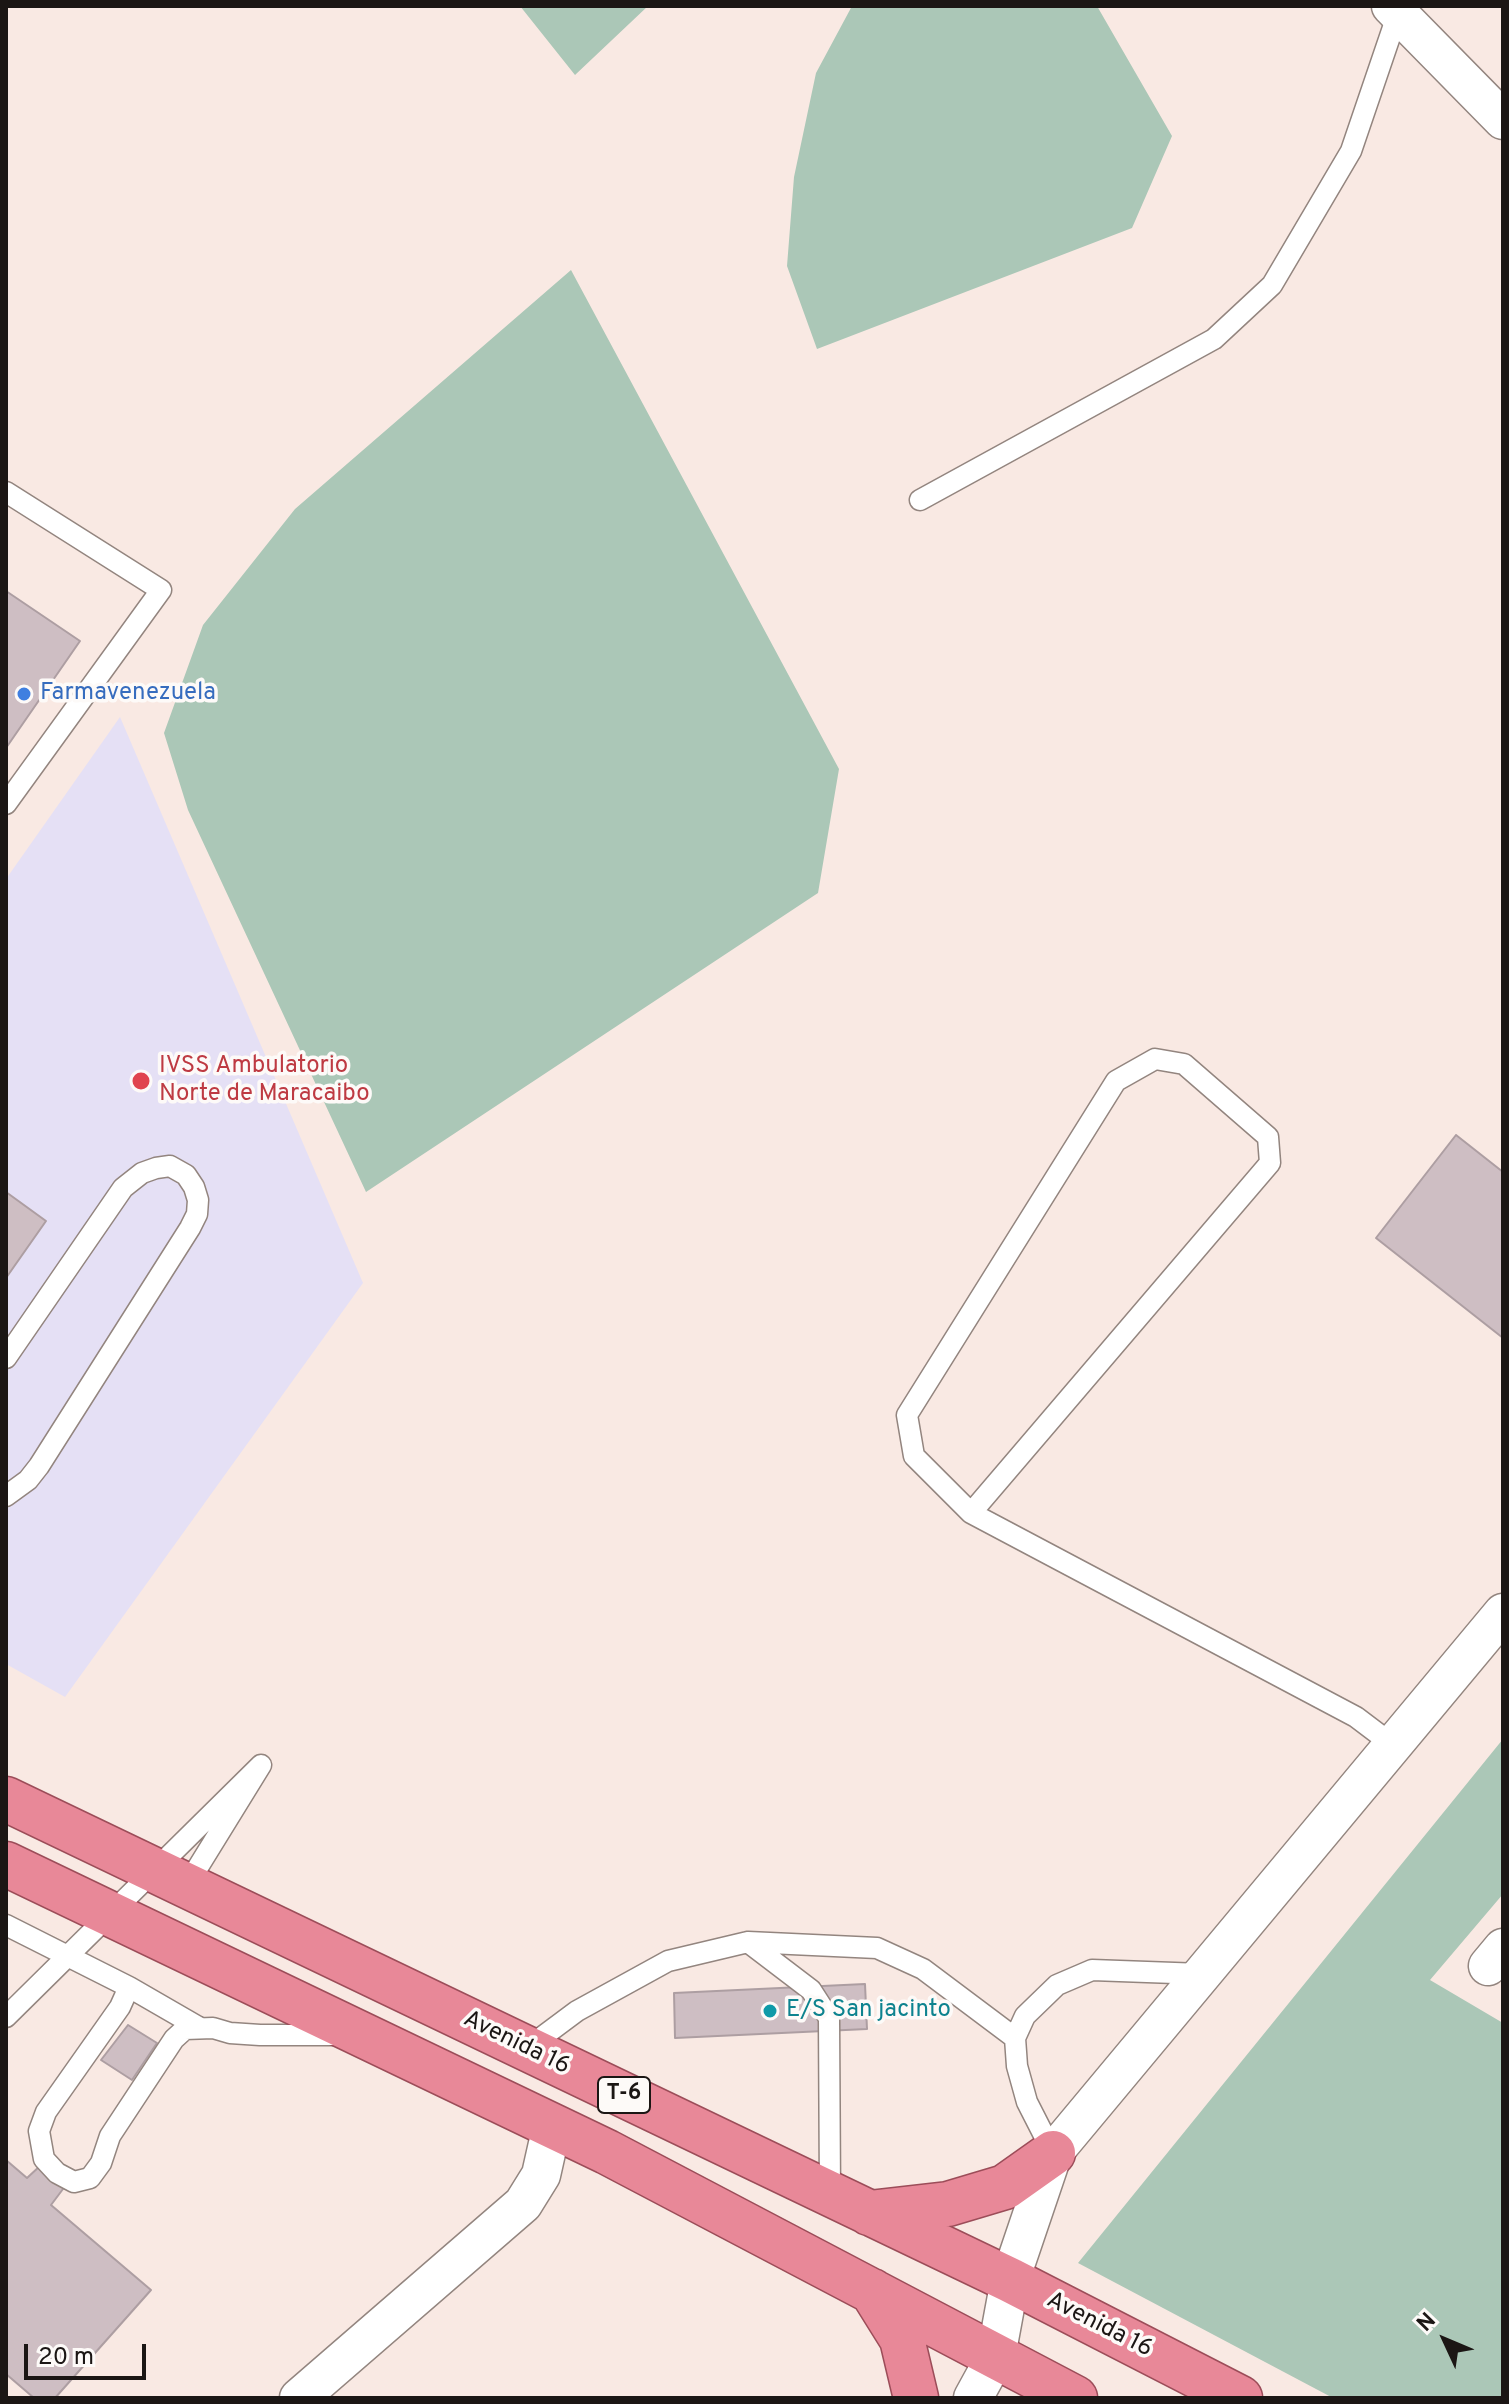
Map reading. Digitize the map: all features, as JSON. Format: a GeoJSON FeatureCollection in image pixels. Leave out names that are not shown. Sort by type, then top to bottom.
{"type":"FeatureCollection","features":[{"type":"Feature","properties":{"kind":"highway","name":"Avenida 16"},"geometry":{"type":"LineString","coordinates":[[6,1799],[1010,2280],[1240,2398]]}},
{"type":"Feature","properties":{"kind":"highway","name":"T-6"},"geometry":{"type":"LineString","coordinates":[[6,1864],[552,2126],[1075,2398]]}},
{"type":"Feature","properties":{"kind":"highway"},"geometry":{"type":"LineString","coordinates":[[869,2213],[948,2204],[1005,2187],[1053,2153]]}},
{"type":"Feature","properties":{"kind":"highway"},"geometry":{"type":"LineString","coordinates":[[872,2291],[902,2339],[916,2398]]}},
{"type":"Feature","properties":{"kind":"street"},"geometry":{"type":"LineString","coordinates":[[1395,9],[1503,120]]}},
{"type":"Feature","properties":{"kind":"street"},"geometry":{"type":"LineString","coordinates":[[973,2398],[996,2356],[1010,2280],[1053,2153],[1503,1613]]}},
{"type":"Feature","properties":{"kind":"street"},"geometry":{"type":"LineString","coordinates":[[299,2398],[523,2204],[541,2175],[552,2126]]}},
{"type":"Feature","properties":{"kind":"lane"},"geometry":{"type":"LineString","coordinates":[[920,500],[1214,339],[1272,285],[1351,151],[1395,9]]}},
{"type":"Feature","properties":{"kind":"lane"},"geometry":{"type":"LineString","coordinates":[[6,492],[161,590],[6,804]]}},
{"type":"Feature","properties":{"kind":"lane"},"geometry":{"type":"LineString","coordinates":[[971,1513],[1270,1163],[1268,1137],[1184,1064],[1155,1059],[1116,1081],[907,1415],[914,1456],[971,1513],[1356,1717],[1393,1745]]}},
{"type":"Feature","properties":{"kind":"lane"},"geometry":{"type":"LineString","coordinates":[[6,1358],[123,1188],[142,1173],[156,1168],[170,1166],[186,1175],[198,1200],[197,1214],[190,1228],[39,1466],[28,1480],[6,1496]]}},
{"type":"Feature","properties":{"kind":"lane"},"geometry":{"type":"LineString","coordinates":[[6,2017],[261,1765],[187,1885]]}},
{"type":"Feature","properties":{"kind":"lane"},"geometry":{"type":"LineString","coordinates":[[6,1925],[129,1987],[200,2028]]}},
{"type":"Feature","properties":{"kind":"lane"},"geometry":{"type":"LineString","coordinates":[[526,2049],[577,2011],[668,1961],[748,1942],[877,1948],[923,1969],[1015,2038]]}},
{"type":"Feature","properties":{"kind":"lane"},"geometry":{"type":"LineString","coordinates":[[748,1942],[811,1990],[829,2018],[830,2194]]}},
{"type":"Feature","properties":{"kind":"lane"},"geometry":{"type":"LineString","coordinates":[[1053,2153],[1027,2102],[1017,2066],[1015,2038],[1025,2016],[1057,1985],[1092,1970],[1202,1974]]}},
{"type":"Feature","properties":{"kind":"lane"},"geometry":{"type":"LineString","coordinates":[[129,1987],[120,2007],[46,2112],[39,2131],[44,2159],[57,2173],[74,2182],[90,2178],[101,2163],[110,2136],[174,2039],[185,2029],[260,2035],[360,2034]]}},
{"type":"Feature","properties":{"kind":"shaded area","name":"IVSS Ambulatorio Norte de Maracaibo"},"geometry":{"type":"Polygon","coordinates":[[[120,717],[363,1283],[65,1697],[6,1664],[6,879],[120,717]]]}},
{"type":"Feature","properties":{"kind":"green space"},"geometry":{"type":"Polygon","coordinates":[[[520,6],[648,6],[575,75],[520,6]]]}},
{"type":"Feature","properties":{"kind":"green space"},"geometry":{"type":"Polygon","coordinates":[[[852,6],[1097,6],[1172,136],[1132,228],[817,349],[787,266],[794,177],[816,73],[852,6]]]}},
{"type":"Feature","properties":{"kind":"green space"},"geometry":{"type":"Polygon","coordinates":[[[571,270],[839,769],[818,893],[366,1192],[188,810],[164,733],[203,625],[295,509],[571,270]]]}},
{"type":"Feature","properties":{"kind":"green space"},"geometry":{"type":"Polygon","coordinates":[[[1503,1739],[1503,1894],[1430,1980],[1503,2023],[1503,2398],[1333,2398],[1078,2263],[1503,1739]]]}},
{"type":"Feature","properties":{"kind":"building","name":"Farmavenezuela"},"geometry":{"type":"Polygon","coordinates":[[[6,591],[80,641],[6,748],[6,591]]]}},
{"type":"Feature","properties":{"kind":"building"},"geometry":{"type":"Polygon","coordinates":[[[1456,1135],[1503,1172],[1503,1338],[1376,1238],[1456,1135]]]}},
{"type":"Feature","properties":{"kind":"building"},"geometry":{"type":"Polygon","coordinates":[[[6,1192],[46,1221],[6,1278],[6,1192]]]}},
{"type":"Feature","properties":{"kind":"building","name":"E/S San jacinto"},"geometry":{"type":"Polygon","coordinates":[[[865,1984],[867,2029],[675,2038],[674,1993],[865,1984]]]}},
{"type":"Feature","properties":{"kind":"building"},"geometry":{"type":"Polygon","coordinates":[[[128,2025],[157,2043],[132,2080],[101,2060],[128,2025]]]}},
{"type":"Feature","properties":{"kind":"building"},"geometry":{"type":"Polygon","coordinates":[[[6,2160],[27,2178],[41,2165],[66,2185],[51,2205],[151,2290],[55,2398],[34,2398],[6,2374],[6,2160]]]}},
{"type":"Feature","properties":{"kind":"place","name":"Farmavenezuela"},"geometry":{"type":"Point","coordinates":[24,694]}},
{"type":"Feature","properties":{"kind":"place","name":"IVSS Ambulatorio Norte de Maracaibo"},"geometry":{"type":"Point","coordinates":[141,1081]}},
{"type":"Feature","properties":{"kind":"place","name":"E/S San jacinto"},"geometry":{"type":"Point","coordinates":[770,2011]}}]}
